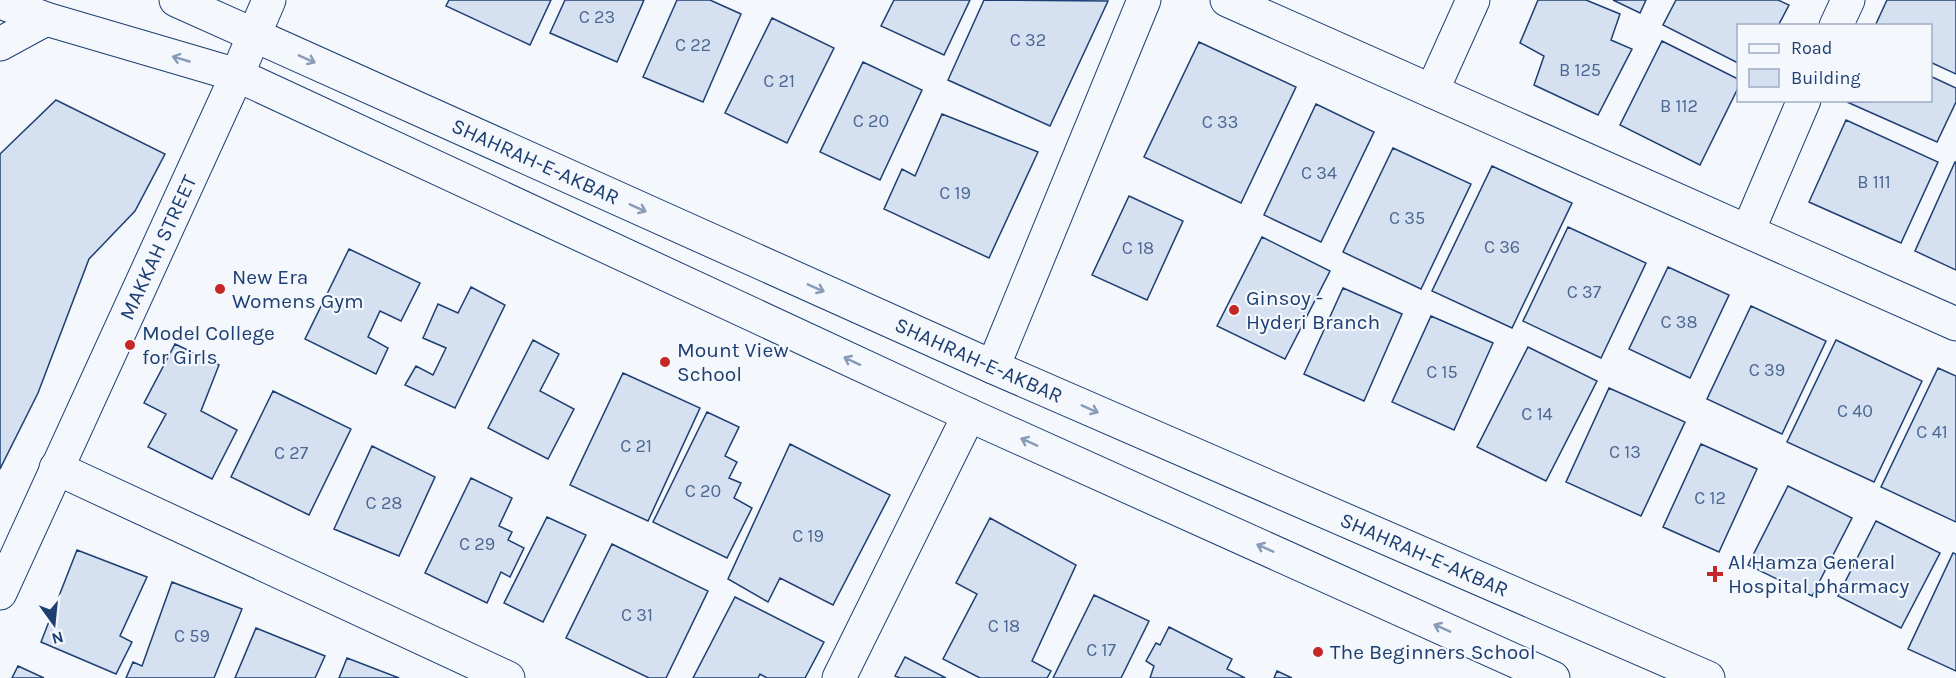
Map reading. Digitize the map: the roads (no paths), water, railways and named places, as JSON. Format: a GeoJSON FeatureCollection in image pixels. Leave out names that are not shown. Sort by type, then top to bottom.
{"type":"FeatureCollection","features":[{"type":"Feature","properties":{"kind":"main road","name":"SHAHRAH-E-AKBAR"},"geometry":{"type":"LineString","coordinates":[[176,0],[993,367],[1708,678]]}},
{"type":"Feature","properties":{"kind":"main road","name":"MAKKAH STREET"},"geometry":{"type":"LineString","coordinates":[[0,593],[237,75],[269,0]]}},
{"type":"Feature","properties":{"kind":"main road"},"geometry":{"type":"LineString","coordinates":[[993,367],[1144,0]]}},
{"type":"Feature","properties":{"kind":"main road"},"geometry":{"type":"LineString","coordinates":[[1227,0],[1956,324]]}},
{"type":"Feature","properties":{"kind":"main road"},"geometry":{"type":"LineString","coordinates":[[1432,91],[1473,0]]}},
{"type":"Feature","properties":{"kind":"main road"},"geometry":{"type":"LineString","coordinates":[[1837,24],[1848,0]]}},
{"type":"Feature","properties":{"kind":"main road"},"geometry":{"type":"LineString","coordinates":[[0,2],[46,19],[237,75],[969,415],[1553,678]]}},
{"type":"Feature","properties":{"kind":"main road"},"geometry":{"type":"LineString","coordinates":[[0,44],[46,19]]}},
{"type":"Feature","properties":{"kind":"main road"},"geometry":{"type":"LineString","coordinates":[[1748,231],[1803,102]]}},
{"type":"Feature","properties":{"kind":"main road"},"geometry":{"type":"LineString","coordinates":[[839,678],[969,415]]}},
{"type":"Feature","properties":{"kind":"main road"},"geometry":{"type":"LineString","coordinates":[[56,468],[508,678]]}},
{"type":"Feature","properties":{"kind":"place","name":"New Era Womens Gym"},"geometry":{"type":"Point","coordinates":[220,289]}},
{"type":"Feature","properties":{"kind":"place","name":"Ginsoy - Hyderi Branch"},"geometry":{"type":"Point","coordinates":[1234,310]}},
{"type":"Feature","properties":{"kind":"place","name":"Model College for Girls"},"geometry":{"type":"Point","coordinates":[130,345]}},
{"type":"Feature","properties":{"kind":"place","name":"Mount View School"},"geometry":{"type":"Point","coordinates":[665,362]}},
{"type":"Feature","properties":{"kind":"place","name":"Al Hamza General Hospital pharmacy"},"geometry":{"type":"Point","coordinates":[1715,574]}},
{"type":"Feature","properties":{"kind":"place","name":"The Beginners School"},"geometry":{"type":"Point","coordinates":[1318,652]}}]}
